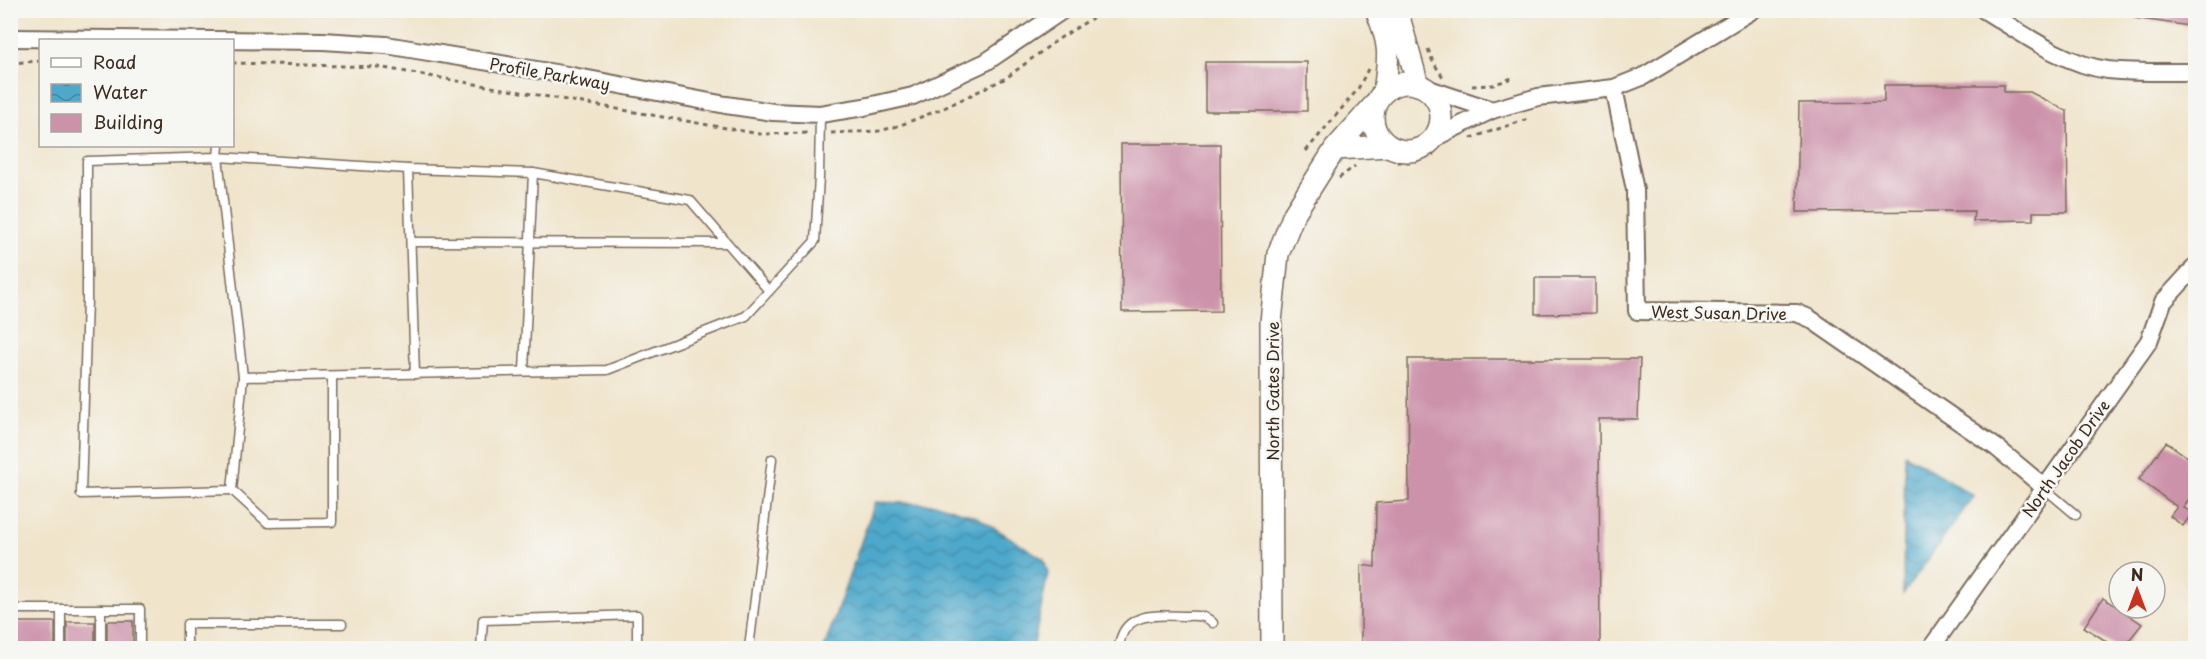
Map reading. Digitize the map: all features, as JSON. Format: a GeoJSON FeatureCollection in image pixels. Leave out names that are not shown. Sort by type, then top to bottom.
{"type":"FeatureCollection","features":[{"type":"Feature","properties":{"kind":"street","name":"Profile Parkway"},"geometry":{"type":"LineString","coordinates":[[234,40],[322,41],[387,45],[567,75],[726,105],[773,112],[820,114],[913,96],[986,62],[1063,10]]}},
{"type":"Feature","properties":{"kind":"street"},"geometry":{"type":"LineString","coordinates":[[1376,10],[1388,39],[1389,57],[1379,98],[1372,114],[1376,132],[1389,146],[1398,150],[1418,150],[1434,138],[1492,110],[1538,97],[1614,88],[1644,76],[1753,10]]}},
{"type":"Feature","properties":{"kind":"street"},"geometry":{"type":"LineString","coordinates":[[1397,10],[1422,86],[1434,96],[1439,106],[1441,117],[1434,138]]}},
{"type":"Feature","properties":{"kind":"street"},"geometry":{"type":"LineString","coordinates":[[1984,10],[2063,56],[2088,65],[2108,70],[2196,72]]}},
{"type":"Feature","properties":{"kind":"street","name":"Profile Parkway"},"geometry":{"type":"LineString","coordinates":[[10,38],[116,39]]}},
{"type":"Feature","properties":{"kind":"street"},"geometry":{"type":"LineString","coordinates":[[1379,98],[1400,84],[1422,86],[1492,110]]}},
{"type":"Feature","properties":{"kind":"street","name":"West Susan Drive"},"geometry":{"type":"LineString","coordinates":[[1614,88],[1635,190],[1637,311],[1785,311],[1809,318],[1997,448],[2044,488]]}},
{"type":"Feature","properties":{"kind":"street","name":"North Gates Drive"},"geometry":{"type":"LineString","coordinates":[[1272,648],[1271,322],[1278,254],[1294,214],[1335,149],[1379,98]]}},
{"type":"Feature","properties":{"kind":"street"},"geometry":{"type":"LineString","coordinates":[[1335,149],[1389,146]]}},
{"type":"Feature","properties":{"kind":"street","name":"North Jacob Drive"},"geometry":{"type":"LineString","coordinates":[[1931,648],[2149,341],[2163,302],[2196,266]]}},
{"type":"Feature","properties":{"kind":"lane"},"geometry":{"type":"LineString","coordinates":[[243,377],[607,370],[746,316],[815,241],[820,166],[820,114]]}},
{"type":"Feature","properties":{"kind":"lane"},"geometry":{"type":"LineString","coordinates":[[219,147],[218,157],[243,377],[232,490]]}},
{"type":"Feature","properties":{"kind":"lane"},"geometry":{"type":"LineString","coordinates":[[332,376],[332,522],[268,523],[232,490],[81,494],[87,300],[87,161],[218,157],[408,169],[533,173],[690,200],[769,291]]}},
{"type":"Feature","properties":{"kind":"lane"},"geometry":{"type":"LineString","coordinates":[[408,169],[415,374]]}},
{"type":"Feature","properties":{"kind":"lane"},"geometry":{"type":"LineString","coordinates":[[524,371],[533,173]]}},
{"type":"Feature","properties":{"kind":"lane"},"geometry":{"type":"LineString","coordinates":[[411,242],[726,243]]}},
{"type":"Feature","properties":{"kind":"lane"},"geometry":{"type":"LineString","coordinates":[[749,648],[772,459]]}},
{"type":"Feature","properties":{"kind":"lane"},"geometry":{"type":"LineString","coordinates":[[2044,488],[2076,515]]}},
{"type":"Feature","properties":{"kind":"lane"},"geometry":{"type":"LineString","coordinates":[[10,609],[140,609],[140,648]]}},
{"type":"Feature","properties":{"kind":"lane"},"geometry":{"type":"LineString","coordinates":[[61,609],[61,648]]}},
{"type":"Feature","properties":{"kind":"lane"},"geometry":{"type":"LineString","coordinates":[[101,609],[101,648]]}},
{"type":"Feature","properties":{"kind":"lane"},"geometry":{"type":"LineString","coordinates":[[481,648],[483,620],[637,615],[637,648]]}},
{"type":"Feature","properties":{"kind":"lane"},"geometry":{"type":"LineString","coordinates":[[1119,648],[1127,626],[1142,616],[1198,616],[1209,618],[1213,623]]}},
{"type":"Feature","properties":{"kind":"lane"},"geometry":{"type":"LineString","coordinates":[[187,648],[187,624],[342,624]]}},
{"type":"Feature","properties":{"kind":"path"},"geometry":{"type":"LineString","coordinates":[[1427,45],[1433,62],[1443,77],[1452,82]]}},
{"type":"Feature","properties":{"kind":"path"},"geometry":{"type":"LineString","coordinates":[[10,63],[39,61]]}},
{"type":"Feature","properties":{"kind":"path"},"geometry":{"type":"LineString","coordinates":[[1306,150],[1358,89],[1370,61]]}},
{"type":"Feature","properties":{"kind":"path"},"geometry":{"type":"LineString","coordinates":[[234,63],[378,67],[760,134],[780,134]]}},
{"type":"Feature","properties":{"kind":"path"},"geometry":{"type":"LineString","coordinates":[[1467,86],[1493,85],[1512,78]]}},
{"type":"Feature","properties":{"kind":"path"},"geometry":{"type":"LineString","coordinates":[[1469,134],[1472,139],[1528,120]]}},
{"type":"Feature","properties":{"kind":"water"},"geometry":{"type":"Polygon","coordinates":[[[1905,454],[1974,496],[1903,594],[1905,454]]]}},
{"type":"Feature","properties":{"kind":"water"},"geometry":{"type":"Polygon","coordinates":[[[875,502],[937,504],[977,517],[1044,559],[1048,573],[1033,648],[824,648],[875,502]]]}},
{"type":"Feature","properties":{"kind":"building"},"geometry":{"type":"Polygon","coordinates":[[[2136,10],[2196,10],[2196,27],[2135,18],[2136,10]]]}},
{"type":"Feature","properties":{"kind":"building"},"geometry":{"type":"Polygon","coordinates":[[[1205,62],[1307,62],[1307,111],[1205,111],[1205,62]]]}},
{"type":"Feature","properties":{"kind":"building"},"geometry":{"type":"Polygon","coordinates":[[[1884,85],[2004,85],[2004,92],[2030,92],[2067,111],[2068,212],[2033,212],[2033,220],[1973,221],[1974,211],[1797,212],[1799,103],[1884,102],[1884,85]]]}},
{"type":"Feature","properties":{"kind":"building"},"geometry":{"type":"Polygon","coordinates":[[[1121,144],[1220,144],[1221,311],[1122,312],[1121,144]]]}},
{"type":"Feature","properties":{"kind":"building"},"geometry":{"type":"Polygon","coordinates":[[[1535,278],[1595,278],[1595,313],[1535,314],[1535,278]]]}},
{"type":"Feature","properties":{"kind":"building"},"geometry":{"type":"Polygon","coordinates":[[[1408,359],[1640,359],[1638,419],[1599,419],[1600,648],[1361,648],[1361,565],[1375,567],[1376,503],[1409,501],[1408,359]]]}},
{"type":"Feature","properties":{"kind":"building"},"geometry":{"type":"Polygon","coordinates":[[[2166,442],[2196,463],[2196,490],[2183,507],[2192,513],[2183,526],[2170,516],[2177,507],[2139,479],[2166,442]]]}},
{"type":"Feature","properties":{"kind":"building"},"geometry":{"type":"Polygon","coordinates":[[[2103,598],[2107,601],[2107,620],[2136,620],[2142,624],[2123,648],[2117,648],[2084,627],[2103,598]]]}},
{"type":"Feature","properties":{"kind":"building"},"geometry":{"type":"Polygon","coordinates":[[[133,621],[133,648],[107,648],[107,622],[133,621]]]}},
{"type":"Feature","properties":{"kind":"building"},"geometry":{"type":"Polygon","coordinates":[[[10,622],[55,622],[55,648],[10,648],[10,622]]]}},
{"type":"Feature","properties":{"kind":"building"},"geometry":{"type":"Polygon","coordinates":[[[67,622],[95,622],[95,648],[67,648],[67,622]]]}}]}
